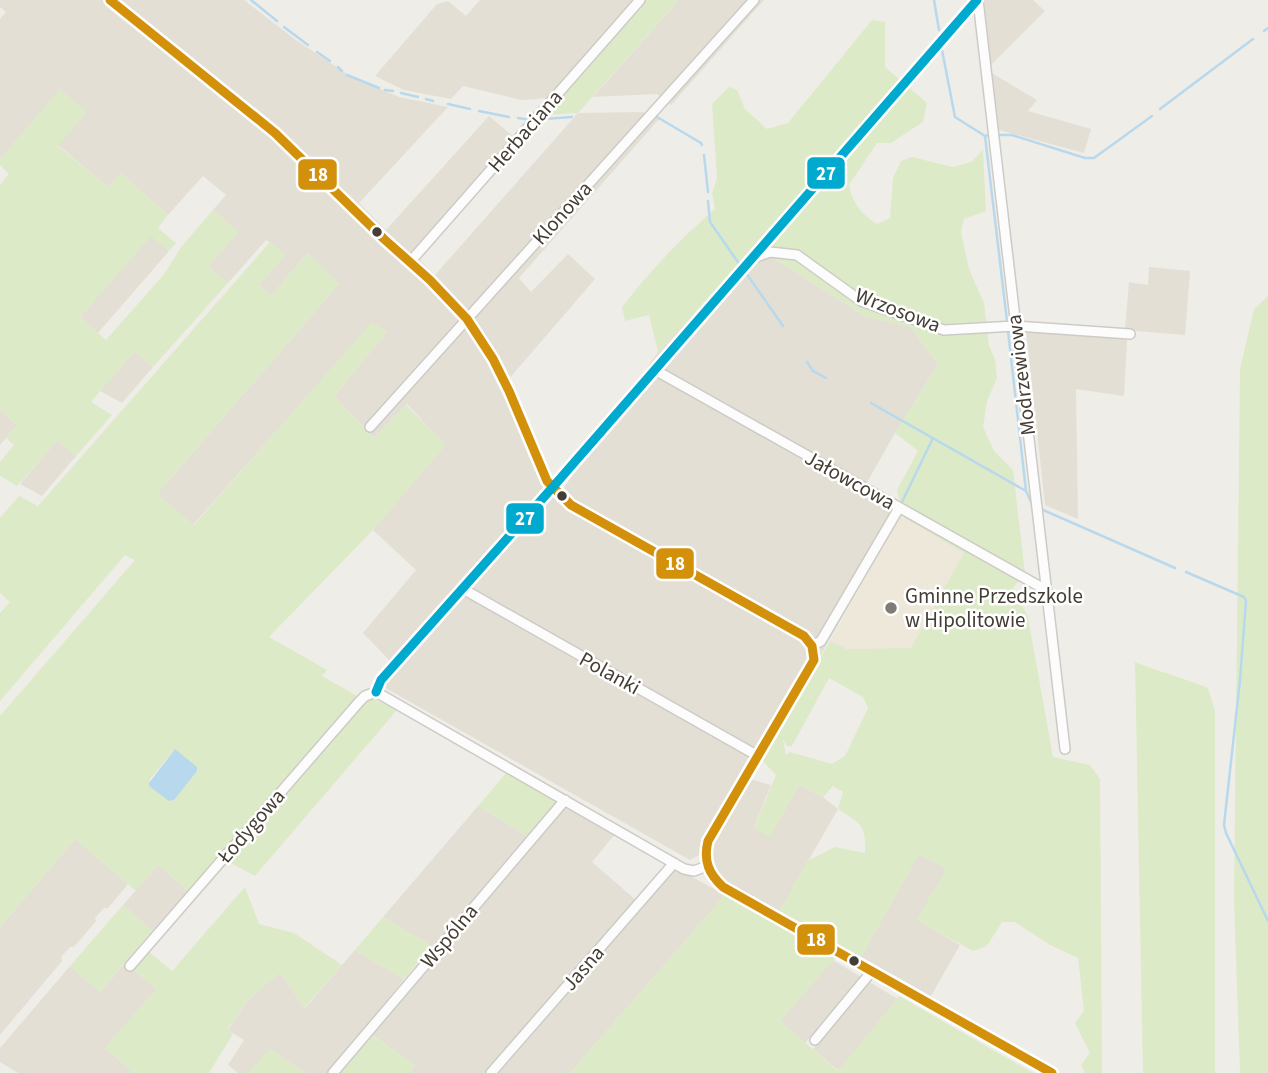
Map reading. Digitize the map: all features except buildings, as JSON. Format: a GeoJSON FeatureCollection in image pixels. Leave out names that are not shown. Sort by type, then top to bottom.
{"type":"FeatureCollection","features":[{"type":"Feature","properties":{"kind":"street"},"geometry":{"type":"LineString","coordinates":[[110,0],[275,133],[467,318],[493,359],[552,488],[571,505],[804,636],[812,646],[814,660],[708,841],[705,855],[707,866],[715,880],[1052,1073]]}},
{"type":"Feature","properties":{"kind":"street","name":"Herbaciana"},"geometry":{"type":"LineString","coordinates":[[410,262],[640,0]]}},
{"type":"Feature","properties":{"kind":"street","name":"Klonowa"},"geometry":{"type":"LineString","coordinates":[[370,427],[754,0]]}},
{"type":"Feature","properties":{"kind":"street","name":"Łodygowa"},"geometry":{"type":"LineString","coordinates":[[130,966],[359,702],[365,696],[376,692],[382,680],[978,0]]}},
{"type":"Feature","properties":{"kind":"street","name":"Modrzewiowa"},"geometry":{"type":"LineString","coordinates":[[978,0],[1065,749]]}},
{"type":"Feature","properties":{"kind":"street","name":"Wrzosowa"},"geometry":{"type":"LineString","coordinates":[[751,258],[770,252],[797,256],[861,301],[944,330],[1015,326],[1130,334]]}},
{"type":"Feature","properties":{"kind":"street","name":"Jałowcowa"},"geometry":{"type":"LineString","coordinates":[[655,370],[1046,590]]}},
{"type":"Feature","properties":{"kind":"street"},"geometry":{"type":"LineString","coordinates":[[812,646],[821,641],[899,508]]}},
{"type":"Feature","properties":{"kind":"street","name":"Polanki"},"geometry":{"type":"LineString","coordinates":[[463,589],[758,756]]}},
{"type":"Feature","properties":{"kind":"street"},"geometry":{"type":"LineString","coordinates":[[376,692],[674,863],[688,870],[707,866]]}},
{"type":"Feature","properties":{"kind":"street","name":"Wspólna"},"geometry":{"type":"LineString","coordinates":[[333,1073],[565,800]]}},
{"type":"Feature","properties":{"kind":"street","name":"Jasna"},"geometry":{"type":"LineString","coordinates":[[491,1073],[674,863]]}},
{"type":"Feature","properties":{"kind":"street"},"geometry":{"type":"LineString","coordinates":[[815,1040],[872,971]]}},
{"type":"Feature","properties":{"kind":"shaded area"},"geometry":{"type":"Polygon","coordinates":[[[0,0],[244,0],[293,38],[350,76],[399,97],[448,107],[359,203],[386,230],[489,116],[521,143],[419,259],[435,275],[578,113],[642,112],[660,118],[519,278],[531,292],[568,254],[595,279],[501,388],[543,487],[556,499],[658,352],[756,247],[866,317],[911,327],[938,365],[861,493],[900,516],[750,779],[771,785],[754,827],[770,836],[799,785],[823,797],[838,809],[779,912],[723,879],[713,866],[713,848],[690,860],[382,686],[395,666],[363,633],[416,570],[373,530],[445,445],[407,404],[374,438],[334,396],[387,332],[372,323],[193,525],[157,494],[339,284],[307,254],[271,296],[259,285],[270,242],[266,240],[228,283],[208,267],[238,232],[213,210],[226,195],[203,176],[168,215],[121,173],[108,187],[58,145],[61,89],[0,159],[0,19],[6,12],[0,7],[0,0]]]}},
{"type":"Feature","properties":{"kind":"shaded area"},"geometry":{"type":"Polygon","coordinates":[[[480,0],[648,0],[562,97],[521,100],[463,86],[451,99],[404,90],[375,76],[437,4],[448,1],[466,16],[480,0]]]}},
{"type":"Feature","properties":{"kind":"shaded area"},"geometry":{"type":"Polygon","coordinates":[[[679,0],[764,0],[671,105],[657,94],[593,97],[679,0]]]}},
{"type":"Feature","properties":{"kind":"shaded area"},"geometry":{"type":"Polygon","coordinates":[[[984,0],[1033,0],[1045,11],[990,66],[984,0]]]}},
{"type":"Feature","properties":{"kind":"shaded area"},"geometry":{"type":"Polygon","coordinates":[[[990,72],[1037,100],[1028,111],[1091,129],[1084,153],[999,130],[990,72]]]}},
{"type":"Feature","properties":{"kind":"shaded area"},"geometry":{"type":"Polygon","coordinates":[[[151,235],[169,251],[98,333],[80,317],[151,235]]]}},
{"type":"Feature","properties":{"kind":"shaded area"},"geometry":{"type":"Polygon","coordinates":[[[1149,267],[1190,271],[1185,335],[1125,330],[1129,282],[1148,285],[1149,267]]]}},
{"type":"Feature","properties":{"kind":"shaded area"},"geometry":{"type":"Polygon","coordinates":[[[1026,330],[1083,333],[1127,340],[1124,396],[1076,389],[1078,519],[1045,505],[1026,330]]]}},
{"type":"Feature","properties":{"kind":"shaded area"},"geometry":{"type":"Polygon","coordinates":[[[135,351],[153,367],[122,403],[100,391],[135,351]]]}},
{"type":"Feature","properties":{"kind":"shaded area"},"geometry":{"type":"Polygon","coordinates":[[[0,410],[17,425],[0,445],[0,410]]]}},
{"type":"Feature","properties":{"kind":"shaded area"},"geometry":{"type":"Polygon","coordinates":[[[57,440],[76,456],[42,496],[20,484],[57,440]]]}},
{"type":"Feature","properties":{"kind":"shaded area","name":"Gminne Przedszkole w Hipolitowie"},"geometry":{"type":"Polygon","coordinates":[[[900,516],[964,553],[911,649],[846,649],[830,641],[900,516]]]}},
{"type":"Feature","properties":{"kind":"shaded area"},"geometry":{"type":"Polygon","coordinates":[[[478,806],[527,836],[433,947],[383,917],[478,806]]]}},
{"type":"Feature","properties":{"kind":"shaded area"},"geometry":{"type":"Polygon","coordinates":[[[567,806],[616,833],[592,862],[636,900],[485,1073],[409,1073],[415,1065],[372,1035],[397,1002],[567,806]]]}},
{"type":"Feature","properties":{"kind":"shaded area"},"geometry":{"type":"Polygon","coordinates":[[[75,839],[128,884],[108,908],[104,908],[95,918],[96,921],[74,947],[70,947],[61,957],[62,961],[0,1035],[0,927],[75,839]]]}},
{"type":"Feature","properties":{"kind":"shaded area"},"geometry":{"type":"Polygon","coordinates":[[[919,854],[947,869],[917,920],[960,945],[931,996],[861,957],[919,854]]]}},
{"type":"Feature","properties":{"kind":"shaded area"},"geometry":{"type":"Polygon","coordinates":[[[158,865],[188,891],[152,931],[123,905],[158,865]]]}},
{"type":"Feature","properties":{"kind":"shaded area"},"geometry":{"type":"Polygon","coordinates":[[[676,868],[725,895],[570,1073],[499,1073],[676,868]]]}},
{"type":"Feature","properties":{"kind":"shaded area"},"geometry":{"type":"Polygon","coordinates":[[[355,950],[404,979],[329,1073],[305,1073],[270,1049],[249,1073],[238,1073],[228,1065],[244,1040],[228,1030],[248,1000],[280,972],[305,1008],[355,950]]]}},
{"type":"Feature","properties":{"kind":"shaded area"},"geometry":{"type":"Polygon","coordinates":[[[833,960],[861,977],[805,1043],[780,1021],[833,960]]]}},
{"type":"Feature","properties":{"kind":"shaded area"},"geometry":{"type":"Polygon","coordinates":[[[125,963],[157,989],[105,1048],[134,1073],[18,1073],[0,1062],[0,1048],[70,966],[100,992],[125,963]]]}},
{"type":"Feature","properties":{"kind":"shaded area"},"geometry":{"type":"Polygon","coordinates":[[[869,982],[898,999],[839,1071],[813,1049],[869,982]]]}},
{"type":"Feature","properties":{"kind":"green space"},"geometry":{"type":"Polygon","coordinates":[[[648,0],[679,0],[578,113],[543,115],[562,97],[648,0]]]}},
{"type":"Feature","properties":{"kind":"green space"},"geometry":{"type":"Polygon","coordinates":[[[872,20],[885,22],[885,67],[927,103],[923,122],[891,143],[877,143],[849,185],[855,203],[862,212],[877,224],[890,218],[893,178],[901,161],[912,157],[953,167],[971,162],[983,150],[986,211],[964,219],[961,232],[969,269],[984,303],[989,346],[995,359],[997,378],[987,401],[983,427],[994,451],[1013,470],[1025,573],[1013,588],[1028,617],[1053,757],[1090,765],[1100,779],[1102,1073],[1085,1073],[1081,1065],[1090,1053],[1075,1023],[1084,1011],[1078,958],[1050,945],[1015,922],[1002,922],[987,946],[973,951],[916,920],[947,869],[919,855],[861,957],[779,912],[807,861],[835,847],[865,853],[864,836],[857,822],[838,809],[843,792],[833,786],[823,797],[799,785],[770,837],[754,828],[776,775],[761,759],[830,641],[846,649],[911,648],[964,553],[904,518],[897,490],[918,451],[895,433],[938,365],[911,327],[866,317],[756,247],[658,352],[649,315],[625,321],[622,307],[678,243],[715,209],[712,193],[717,178],[712,104],[729,87],[737,90],[745,109],[767,129],[788,123],[872,20]],[[829,678],[792,746],[787,746],[783,740],[786,755],[790,752],[832,764],[845,756],[868,708],[863,697],[829,678]]]}},
{"type":"Feature","properties":{"kind":"green space"},"geometry":{"type":"Polygon","coordinates":[[[60,89],[87,112],[58,146],[108,187],[121,173],[168,215],[158,228],[176,243],[169,251],[151,236],[80,317],[106,340],[165,273],[181,247],[213,210],[239,232],[208,267],[228,283],[153,367],[134,352],[91,402],[112,415],[76,456],[57,441],[17,486],[0,476],[0,462],[14,445],[6,438],[17,425],[0,410],[0,185],[9,174],[0,165],[0,159],[60,89]]]}},
{"type":"Feature","properties":{"kind":"green space"},"geometry":{"type":"Polygon","coordinates":[[[270,242],[286,255],[259,285],[271,296],[308,253],[339,284],[157,494],[194,525],[372,322],[387,332],[334,396],[374,438],[406,405],[446,445],[373,530],[269,637],[327,670],[322,676],[357,696],[188,891],[158,865],[136,891],[75,839],[0,927],[0,716],[135,560],[125,555],[0,701],[0,613],[10,602],[0,593],[0,518],[19,496],[38,506],[270,242]],[[174,750],[150,779],[149,786],[172,801],[197,771],[174,750]]]}},
{"type":"Feature","properties":{"kind":"green space"},"geometry":{"type":"Polygon","coordinates":[[[1268,296],[1268,1073],[1240,1073],[1234,899],[1240,369],[1254,309],[1268,296]]]}},
{"type":"Feature","properties":{"kind":"green space"},"geometry":{"type":"Polygon","coordinates":[[[1135,662],[1208,688],[1215,711],[1215,1073],[1143,1073],[1135,662]]]}},
{"type":"Feature","properties":{"kind":"green space"},"geometry":{"type":"Polygon","coordinates":[[[370,697],[397,710],[255,876],[227,861],[370,697]]]}},
{"type":"Feature","properties":{"kind":"green space"},"geometry":{"type":"Polygon","coordinates":[[[507,772],[558,800],[527,836],[478,806],[507,772]]]}},
{"type":"Feature","properties":{"kind":"green space"},"geometry":{"type":"Polygon","coordinates":[[[245,887],[259,924],[294,933],[342,965],[304,1008],[280,972],[248,1000],[228,1029],[233,1034],[209,1073],[134,1073],[105,1048],[156,989],[133,969],[148,951],[172,971],[245,887]]]}},
{"type":"Feature","properties":{"kind":"green space"},"geometry":{"type":"Polygon","coordinates":[[[725,895],[835,958],[780,1021],[838,1071],[899,996],[1033,1073],[570,1073],[725,895]]]}},
{"type":"Feature","properties":{"kind":"green space"},"geometry":{"type":"Polygon","coordinates":[[[123,905],[152,931],[100,992],[70,966],[123,905]]]}},
{"type":"Feature","properties":{"kind":"green space"},"geometry":{"type":"Polygon","coordinates":[[[383,917],[432,946],[404,979],[355,950],[383,917]]]}},
{"type":"Feature","properties":{"kind":"green space"},"geometry":{"type":"Polygon","coordinates":[[[370,1034],[415,1065],[409,1073],[338,1073],[370,1034]]]}},
{"type":"Feature","properties":{"kind":"green space"},"geometry":{"type":"Polygon","coordinates":[[[270,1049],[305,1073],[249,1073],[270,1049]]]}},
{"type":"Feature","properties":{"kind":"water"},"geometry":{"type":"Polygon","coordinates":[[[175,749],[197,767],[197,771],[174,800],[169,801],[149,786],[149,783],[175,749]]]}},
{"type":"Feature","properties":{"kind":"waterway"},"geometry":{"type":"LineString","coordinates":[[251,0],[277,21]]}},
{"type":"Feature","properties":{"kind":"waterway"},"geometry":{"type":"LineString","coordinates":[[934,0],[939,30]]}},
{"type":"Feature","properties":{"kind":"waterway"},"geometry":{"type":"LineString","coordinates":[[284,27],[308,45]]}},
{"type":"Feature","properties":{"kind":"waterway"},"geometry":{"type":"LineString","coordinates":[[1264,31],[1268,28]]}},
{"type":"Feature","properties":{"kind":"waterway"},"geometry":{"type":"LineString","coordinates":[[1160,109],[1253,39]]}},
{"type":"Feature","properties":{"kind":"waterway"},"geometry":{"type":"LineString","coordinates":[[942,50],[955,117],[985,136],[989,135]]}},
{"type":"Feature","properties":{"kind":"waterway"},"geometry":{"type":"LineString","coordinates":[[317,52],[330,61]]}},
{"type":"Feature","properties":{"kind":"waterway"},"geometry":{"type":"LineString","coordinates":[[338,67],[342,71]]}},
{"type":"Feature","properties":{"kind":"waterway"},"geometry":{"type":"LineString","coordinates":[[347,75],[379,88]]}},
{"type":"Feature","properties":{"kind":"waterway"},"geometry":{"type":"LineString","coordinates":[[385,90],[393,91]]}},
{"type":"Feature","properties":{"kind":"waterway"},"geometry":{"type":"LineString","coordinates":[[401,93],[418,97]]}},
{"type":"Feature","properties":{"kind":"waterway"},"geometry":{"type":"LineString","coordinates":[[426,99],[433,101]]}},
{"type":"Feature","properties":{"kind":"waterway"},"geometry":{"type":"LineString","coordinates":[[448,104],[470,109]]}},
{"type":"Feature","properties":{"kind":"waterway"},"geometry":{"type":"LineString","coordinates":[[479,111],[509,117]]}},
{"type":"Feature","properties":{"kind":"waterway"},"geometry":{"type":"LineString","coordinates":[[998,135],[1012,135],[1085,158],[1094,158],[1152,116]]}},
{"type":"Feature","properties":{"kind":"waterway"},"geometry":{"type":"LineString","coordinates":[[544,119],[572,117]]}},
{"type":"Feature","properties":{"kind":"waterway"},"geometry":{"type":"LineString","coordinates":[[657,117],[702,145]]}},
{"type":"Feature","properties":{"kind":"waterway"},"geometry":{"type":"LineString","coordinates":[[518,118],[531,120]]}},
{"type":"Feature","properties":{"kind":"waterway"},"geometry":{"type":"LineString","coordinates":[[985,136],[1007,321]]}},
{"type":"Feature","properties":{"kind":"waterway"},"geometry":{"type":"LineString","coordinates":[[704,155],[708,192]]}},
{"type":"Feature","properties":{"kind":"waterway"},"geometry":{"type":"LineString","coordinates":[[708,201],[710,222],[740,265]]}},
{"type":"Feature","properties":{"kind":"waterway"},"geometry":{"type":"LineString","coordinates":[[746,273],[783,326]]}},
{"type":"Feature","properties":{"kind":"waterway"},"geometry":{"type":"LineString","coordinates":[[1008,331],[1026,491],[1033,506]]}},
{"type":"Feature","properties":{"kind":"waterway"},"geometry":{"type":"LineString","coordinates":[[807,362],[813,371],[826,378]]}},
{"type":"Feature","properties":{"kind":"waterway"},"geometry":{"type":"LineString","coordinates":[[871,403],[1026,491]]}},
{"type":"Feature","properties":{"kind":"waterway"},"geometry":{"type":"LineString","coordinates":[[901,504],[933,438]]}},
{"type":"Feature","properties":{"kind":"waterway"},"geometry":{"type":"LineString","coordinates":[[1041,509],[1175,568]]}},
{"type":"Feature","properties":{"kind":"waterway"},"geometry":{"type":"LineString","coordinates":[[1186,572],[1244,597],[1246,601],[1224,825],[1268,921]]}},
{"type":"Feature","properties":{"kind":"transit line","name":"18"},"geometry":{"type":"LineString","coordinates":[[110,0],[275,133],[430,280],[467,319],[493,359],[509,391],[547,481],[571,505],[804,636],[812,646],[814,660],[708,841],[707,861],[718,882],[1052,1073]]}},
{"type":"Feature","properties":{"kind":"transit line","name":"27"},"geometry":{"type":"LineString","coordinates":[[376,692],[381,680],[977,0]]}},
{"type":"Feature","properties":{"kind":"place","name":"Gminne Przedszkole w Hipolitowie"},"geometry":{"type":"Point","coordinates":[891,608]}}]}
